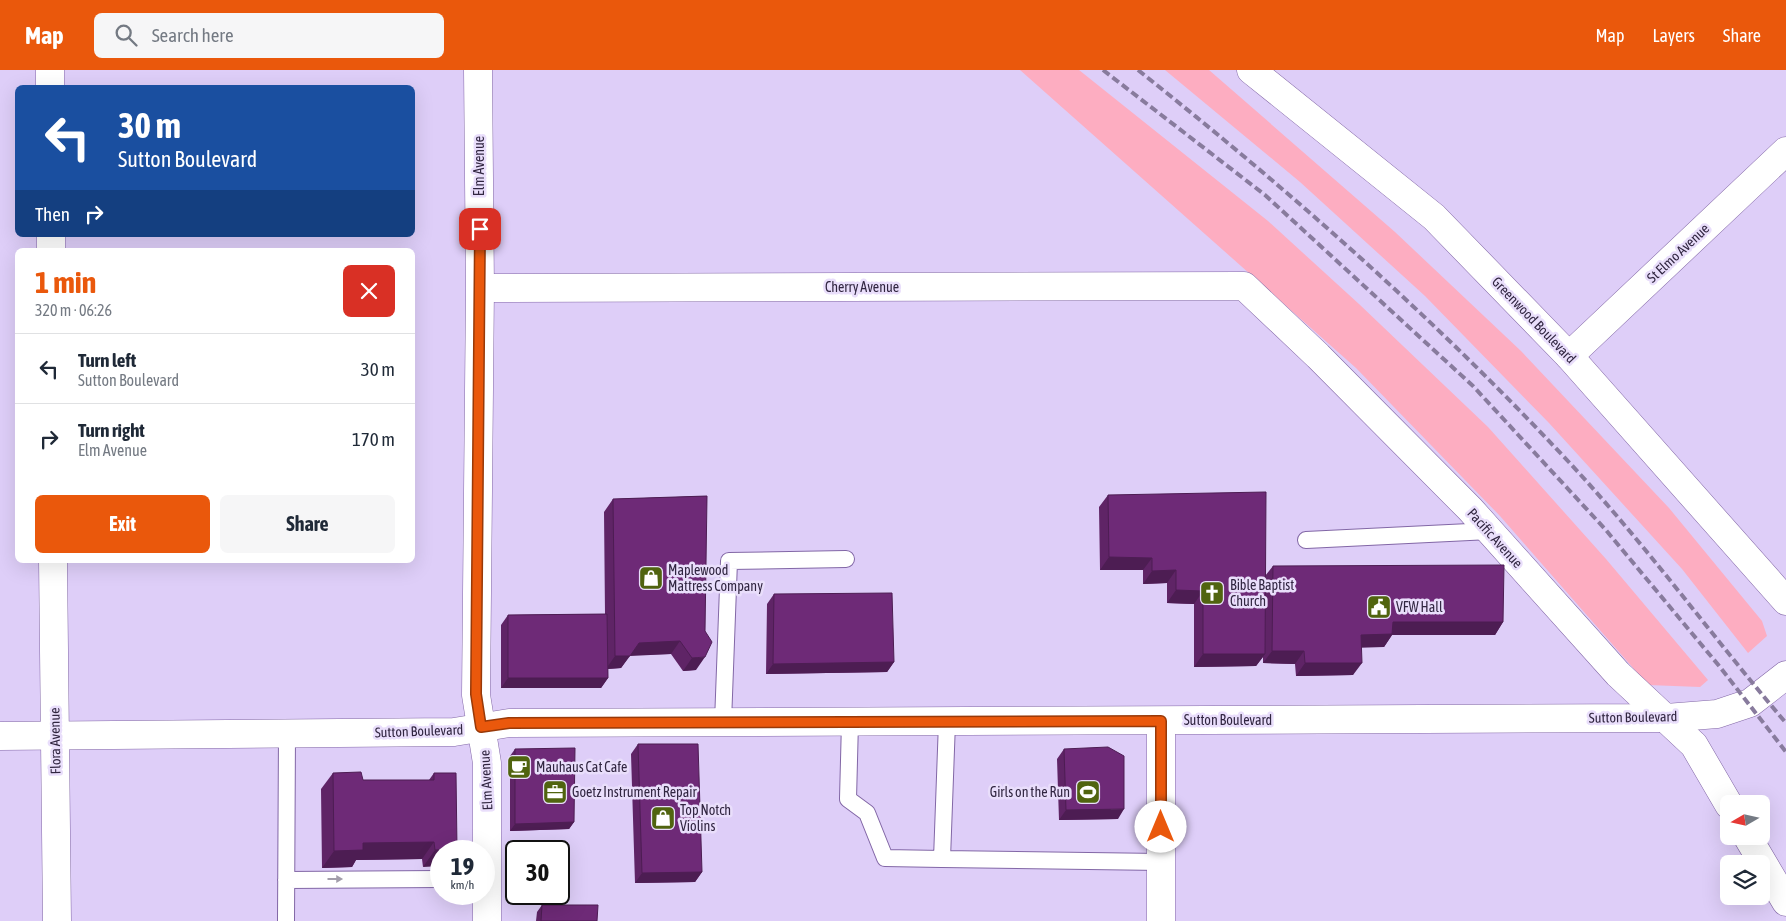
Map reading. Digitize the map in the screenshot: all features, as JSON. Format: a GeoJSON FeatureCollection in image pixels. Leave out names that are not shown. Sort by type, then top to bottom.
{"type":"FeatureCollection","features":[{"type":"Feature","properties":{"kind":"street"},"geometry":{"type":"LineString","coordinates":[[50,70],[50,85]]}},
{"type":"Feature","properties":{"kind":"street","name":"Elm Avenue"},"geometry":{"type":"LineString","coordinates":[[478,70],[480,288],[476,694],[487,763],[486,840]]}},
{"type":"Feature","properties":{"kind":"street","name":"Greenwood Boulevard"},"geometry":{"type":"LineString","coordinates":[[1251,70],[1434,217],[1569,356],[1786,602]]}},
{"type":"Feature","properties":{"kind":"street","name":"St Elmo Avenue"},"geometry":{"type":"LineString","coordinates":[[1569,356],[1786,151]]}},
{"type":"Feature","properties":{"kind":"street","name":"Cherry Avenue"},"geometry":{"type":"LineString","coordinates":[[480,288],[1244,286]]}},
{"type":"Feature","properties":{"kind":"street","name":"Pacific Avenue"},"geometry":{"type":"LineString","coordinates":[[1244,286],[1318,356],[1490,531],[1618,674],[1694,745],[1723,795]]}},
{"type":"Feature","properties":{"kind":"street","name":"Flora Avenue"},"geometry":{"type":"LineString","coordinates":[[53,563],[57,921]]}},
{"type":"Feature","properties":{"kind":"street","name":"Sutton Boulevard"},"geometry":{"type":"LineString","coordinates":[[0,736],[454,732],[509,723],[1666,718],[1717,714],[1750,703],[1786,675]]}},
{"type":"Feature","properties":{"kind":"street"},"geometry":{"type":"LineString","coordinates":[[1161,721],[1161,921]]}},
{"type":"Feature","properties":{"kind":"street"},"geometry":{"type":"LineString","coordinates":[[1752,845],[1786,902]]}},
{"type":"Feature","properties":{"kind":"street","name":"Elm Avenue"},"geometry":{"type":"LineString","coordinates":[[487,905],[487,921]]}},
{"type":"Feature","properties":{"kind":"lane"},"geometry":{"type":"LineString","coordinates":[[1306,540],[1490,531]]}},
{"type":"Feature","properties":{"kind":"lane"},"geometry":{"type":"LineString","coordinates":[[723,722],[729,561],[846,559]]}},
{"type":"Feature","properties":{"kind":"lane"},"geometry":{"type":"LineString","coordinates":[[850,722],[848,799],[867,814],[885,858],[1161,862]]}},
{"type":"Feature","properties":{"kind":"lane"},"geometry":{"type":"LineString","coordinates":[[942,859],[947,722]]}},
{"type":"Feature","properties":{"kind":"lane"},"geometry":{"type":"LineString","coordinates":[[286,921],[287,734]]}},
{"type":"Feature","properties":{"kind":"lane"},"geometry":{"type":"LineString","coordinates":[[286,880],[430,879]]}},
{"type":"Feature","properties":{"kind":"shaded area"},"geometry":{"type":"Polygon","coordinates":[[[1020,70],[1079,70],[1268,221],[1359,304],[1488,427],[1606,559],[1708,680],[1700,687],[1648,685],[1500,516],[1356,368],[1020,70]]]}},
{"type":"Feature","properties":{"kind":"shaded area"},"geometry":{"type":"Polygon","coordinates":[[[1165,70],[1209,70],[1395,232],[1521,351],[1669,508],[1762,621],[1767,636],[1748,653],[1682,569],[1549,423],[1425,296],[1300,182],[1165,70]]]}},
{"type":"Feature","properties":{"kind":"building","name":"Bible Baptist Church"},"geometry":{"type":"Polygon","coordinates":[[[1266,492],[1265,654],[1203,654],[1203,591],[1176,590],[1176,570],[1152,571],[1152,558],[1109,557],[1108,495],[1266,492]]]}},
{"type":"Feature","properties":{"kind":"building","name":"Maplewood Mattress Company"},"geometry":{"type":"Polygon","coordinates":[[[707,496],[705,631],[712,642],[705,657],[692,658],[680,641],[639,643],[630,656],[615,656],[613,499],[707,496]]]}},
{"type":"Feature","properties":{"kind":"building","name":"VFW Hall"},"geometry":{"type":"Polygon","coordinates":[[[1504,565],[1503,622],[1393,622],[1392,634],[1361,635],[1362,663],[1305,663],[1304,651],[1272,651],[1273,566],[1504,565]]]}},
{"type":"Feature","properties":{"kind":"building"},"geometry":{"type":"Polygon","coordinates":[[[892,593],[894,662],[773,664],[774,594],[892,593]]]}},
{"type":"Feature","properties":{"kind":"building"},"geometry":{"type":"Polygon","coordinates":[[[607,614],[608,678],[508,678],[508,615],[607,614]]]}},
{"type":"Feature","properties":{"kind":"building","name":"Top Notch Violins"},"geometry":{"type":"Polygon","coordinates":[[[638,744],[698,744],[702,872],[642,873],[638,744]]]}},
{"type":"Feature","properties":{"kind":"building","name":"Girls on the Run"},"geometry":{"type":"Polygon","coordinates":[[[1108,747],[1124,756],[1124,809],[1066,810],[1064,749],[1108,747]]]}},
{"type":"Feature","properties":{"kind":"building"},"geometry":{"type":"Polygon","coordinates":[[[575,748],[574,822],[515,824],[515,749],[575,748]]]}},
{"type":"Feature","properties":{"kind":"building"},"geometry":{"type":"Polygon","coordinates":[[[361,772],[363,780],[434,780],[434,773],[456,773],[457,840],[363,843],[363,850],[334,851],[333,773],[361,772]]]}},
{"type":"Feature","properties":{"kind":"building"},"geometry":{"type":"Polygon","coordinates":[[[542,905],[598,905],[597,921],[541,921],[542,905]]]}},
{"type":"Feature","properties":{"kind":"railway"},"geometry":{"type":"LineString","coordinates":[[1103,70],[1265,195],[1473,386],[1605,529],[1720,667],[1786,752]]}},
{"type":"Feature","properties":{"kind":"railway"},"geometry":{"type":"LineString","coordinates":[[1138,70],[1310,213],[1475,365],[1606,503],[1786,723]]}},
{"type":"Feature","properties":{"kind":"place","name":"Maplewood Mattress Company"},"geometry":{"type":"Point","coordinates":[651,578]}},
{"type":"Feature","properties":{"kind":"place","name":"Bible Baptist Church"},"geometry":{"type":"Point","coordinates":[1212,593]}},
{"type":"Feature","properties":{"kind":"place","name":"VFW Hall"},"geometry":{"type":"Point","coordinates":[1379,607]}},
{"type":"Feature","properties":{"kind":"place","name":"Mauhaus Cat Cafe"},"geometry":{"type":"Point","coordinates":[519,767]}},
{"type":"Feature","properties":{"kind":"place","name":"Goetz Instrument Repair"},"geometry":{"type":"Point","coordinates":[555,792]}},
{"type":"Feature","properties":{"kind":"place","name":"Girls on the Run"},"geometry":{"type":"Point","coordinates":[1088,792]}},
{"type":"Feature","properties":{"kind":"place","name":"Top Notch Violins"},"geometry":{"type":"Point","coordinates":[663,818]}},
{"type":"Feature","properties":{"kind":"route"},"geometry":{"type":"LineString","coordinates":[[480,229],[476,694],[481,727],[509,723],[1161,721],[1161,827]]}}]}
